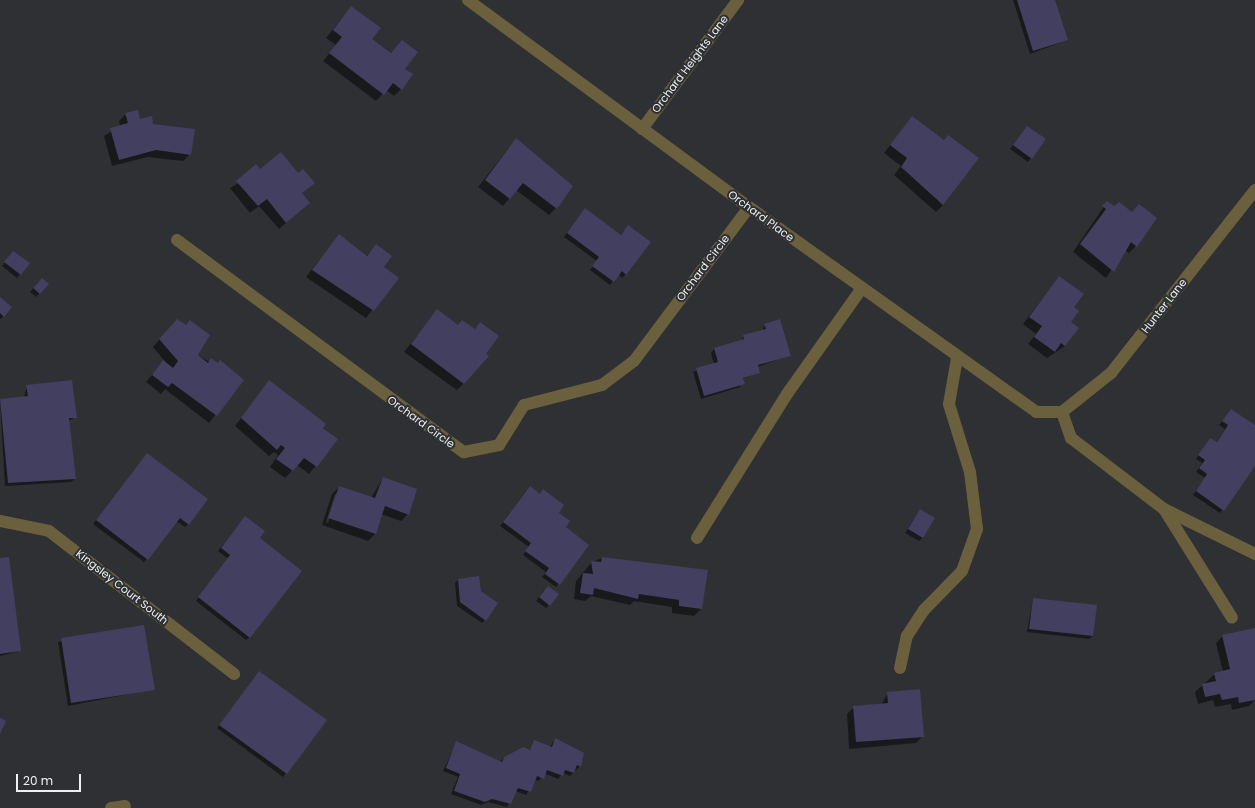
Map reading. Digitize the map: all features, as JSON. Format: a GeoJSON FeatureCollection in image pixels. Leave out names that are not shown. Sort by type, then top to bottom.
{"type":"FeatureCollection","features":[{"type":"Feature","properties":{"kind":"street","name":"Orchard Place"},"geometry":{"type":"LineString","coordinates":[[468,0],[642,129],[958,358],[1036,412],[1062,412]]}},
{"type":"Feature","properties":{"kind":"street","name":"Orchard Heights Lane"},"geometry":{"type":"LineString","coordinates":[[642,129],[738,0]]}},
{"type":"Feature","properties":{"kind":"street","name":"Hunter Lane"},"geometry":{"type":"LineString","coordinates":[[1062,412],[1111,373],[1255,190]]}},
{"type":"Feature","properties":{"kind":"street","name":"Orchard Circle"},"geometry":{"type":"LineString","coordinates":[[177,240],[464,452],[498,445],[524,405],[602,385],[634,361],[749,207]]}},
{"type":"Feature","properties":{"kind":"street"},"geometry":{"type":"LineString","coordinates":[[697,538],[786,394],[862,288]]}},
{"type":"Feature","properties":{"kind":"street"},"geometry":{"type":"LineString","coordinates":[[900,668],[907,636],[924,610],[962,571],[977,530],[970,472],[949,404],[958,358]]}},
{"type":"Feature","properties":{"kind":"street"},"geometry":{"type":"LineString","coordinates":[[1062,412],[1071,438],[1164,509],[1255,554]]}},
{"type":"Feature","properties":{"kind":"street"},"geometry":{"type":"LineString","coordinates":[[1164,509],[1232,618]]}},
{"type":"Feature","properties":{"kind":"street","name":"Kingsley Court South"},"geometry":{"type":"LineString","coordinates":[[0,521],[49,531],[234,674]]}},
{"type":"Feature","properties":{"kind":"street"},"geometry":{"type":"LineString","coordinates":[[112,808],[125,806]]}},
{"type":"Feature","properties":{"kind":"building"},"geometry":{"type":"Polygon","coordinates":[[[1017,0],[1055,0],[1068,40],[1033,51],[1017,0]]]}},
{"type":"Feature","properties":{"kind":"building"},"geometry":{"type":"Polygon","coordinates":[[[351,6],[381,28],[372,39],[391,53],[402,40],[418,52],[405,69],[413,74],[402,90],[393,83],[384,95],[329,53],[342,37],[333,30],[351,6]]]}},
{"type":"Feature","properties":{"kind":"building"},"geometry":{"type":"Polygon","coordinates":[[[138,110],[140,119],[152,116],[153,124],[195,129],[191,155],[156,150],[119,160],[110,128],[128,123],[125,113],[138,110]]]}},
{"type":"Feature","properties":{"kind":"building"},"geometry":{"type":"Polygon","coordinates":[[[912,116],[944,140],[948,135],[979,158],[943,205],[901,167],[907,158],[890,145],[912,116]]]}},
{"type":"Feature","properties":{"kind":"building"},"geometry":{"type":"Polygon","coordinates":[[[1027,126],[1046,139],[1032,159],[1013,145],[1027,126]]]}},
{"type":"Feature","properties":{"kind":"building"},"geometry":{"type":"Polygon","coordinates":[[[516,138],[573,186],[557,209],[523,183],[510,199],[485,180],[516,138]]]}},
{"type":"Feature","properties":{"kind":"building"},"geometry":{"type":"Polygon","coordinates":[[[281,152],[298,173],[303,169],[315,183],[302,193],[310,203],[286,223],[267,199],[258,206],[236,181],[256,164],[260,169],[281,152]]]}},
{"type":"Feature","properties":{"kind":"building"},"geometry":{"type":"Polygon","coordinates":[[[1107,201],[1114,206],[1119,202],[1132,212],[1139,204],[1157,218],[1137,247],[1131,242],[1114,272],[1080,244],[1106,209],[1102,206],[1107,201]]]}},
{"type":"Feature","properties":{"kind":"building"},"geometry":{"type":"Polygon","coordinates":[[[585,208],[621,235],[628,225],[651,242],[626,275],[622,271],[614,282],[592,266],[599,257],[567,233],[585,208]]]}},
{"type":"Feature","properties":{"kind":"building"},"geometry":{"type":"Polygon","coordinates":[[[339,234],[367,256],[376,244],[392,256],[384,267],[399,278],[374,311],[312,270],[339,234]]]}},
{"type":"Feature","properties":{"kind":"building"},"geometry":{"type":"Polygon","coordinates":[[[13,251],[30,263],[21,275],[4,262],[13,251]]]}},
{"type":"Feature","properties":{"kind":"building"},"geometry":{"type":"Polygon","coordinates":[[[1059,276],[1084,294],[1074,307],[1079,311],[1071,322],[1079,328],[1065,346],[1061,343],[1055,352],[1034,337],[1042,326],[1029,317],[1059,276]]]}},
{"type":"Feature","properties":{"kind":"building"},"geometry":{"type":"Polygon","coordinates":[[[42,278],[49,284],[40,294],[33,288],[42,278]]]}},
{"type":"Feature","properties":{"kind":"building"},"geometry":{"type":"Polygon","coordinates":[[[0,297],[12,307],[4,317],[0,313],[0,297]]]}},
{"type":"Feature","properties":{"kind":"building"},"geometry":{"type":"Polygon","coordinates":[[[437,309],[458,325],[462,320],[475,329],[480,322],[499,336],[486,354],[489,356],[464,384],[411,344],[437,309]]]}},
{"type":"Feature","properties":{"kind":"building"},"geometry":{"type":"Polygon","coordinates":[[[177,319],[186,325],[190,320],[210,335],[198,355],[208,363],[211,358],[218,363],[220,360],[244,380],[217,416],[172,383],[168,387],[152,375],[163,360],[173,368],[178,361],[159,339],[177,319]]]}},
{"type":"Feature","properties":{"kind":"building"},"geometry":{"type":"Polygon","coordinates":[[[780,319],[791,356],[758,365],[760,373],[743,378],[745,384],[704,396],[696,368],[718,362],[714,348],[744,339],[743,335],[766,329],[764,324],[780,319]]]}},
{"type":"Feature","properties":{"kind":"building"},"geometry":{"type":"Polygon","coordinates":[[[72,380],[77,418],[69,418],[76,479],[8,483],[0,399],[28,396],[26,385],[72,380]]]}},
{"type":"Feature","properties":{"kind":"building"},"geometry":{"type":"Polygon","coordinates":[[[269,380],[326,424],[323,428],[338,439],[317,467],[304,458],[293,471],[276,459],[285,448],[281,445],[277,450],[241,418],[269,380]]]}},
{"type":"Feature","properties":{"kind":"building"},"geometry":{"type":"Polygon","coordinates":[[[1231,409],[1255,425],[1255,466],[1224,511],[1196,491],[1207,474],[1199,468],[1205,460],[1198,455],[1210,438],[1217,442],[1228,425],[1222,421],[1231,409]]]}},
{"type":"Feature","properties":{"kind":"building"},"geometry":{"type":"Polygon","coordinates":[[[147,453],[208,499],[189,525],[180,518],[148,560],[96,520],[147,453]]]}},
{"type":"Feature","properties":{"kind":"building"},"geometry":{"type":"Polygon","coordinates":[[[383,477],[417,489],[409,515],[385,506],[376,534],[328,518],[339,486],[375,498],[383,477]]]}},
{"type":"Feature","properties":{"kind":"building"},"geometry":{"type":"Polygon","coordinates":[[[530,486],[540,494],[543,489],[564,505],[559,513],[570,521],[566,527],[589,545],[560,585],[545,574],[549,568],[525,551],[531,543],[503,522],[530,486]]]}},
{"type":"Feature","properties":{"kind":"building"},"geometry":{"type":"Polygon","coordinates":[[[920,509],[935,518],[923,538],[908,529],[920,509]]]}},
{"type":"Feature","properties":{"kind":"building"},"geometry":{"type":"Polygon","coordinates":[[[245,516],[265,531],[260,538],[302,571],[250,638],[198,597],[230,555],[221,548],[245,516]]]}},
{"type":"Feature","properties":{"kind":"building"},"geometry":{"type":"Polygon","coordinates":[[[9,557],[21,651],[0,654],[0,558],[9,557]]]}},
{"type":"Feature","properties":{"kind":"building"},"geometry":{"type":"Polygon","coordinates":[[[602,557],[708,570],[702,609],[679,606],[679,600],[639,594],[638,599],[594,588],[593,595],[580,593],[583,573],[593,574],[591,561],[601,562],[602,557]]]}},
{"type":"Feature","properties":{"kind":"building"},"geometry":{"type":"Polygon","coordinates":[[[479,576],[481,591],[498,603],[486,621],[460,602],[458,579],[479,576]]]}},
{"type":"Feature","properties":{"kind":"building"},"geometry":{"type":"Polygon","coordinates":[[[548,586],[559,594],[550,606],[539,597],[548,586]]]}},
{"type":"Feature","properties":{"kind":"building"},"geometry":{"type":"Polygon","coordinates":[[[1033,598],[1097,605],[1093,636],[1029,629],[1033,598]]]}},
{"type":"Feature","properties":{"kind":"building"},"geometry":{"type":"Polygon","coordinates":[[[144,625],[155,690],[71,703],[61,638],[144,625]]]}},
{"type":"Feature","properties":{"kind":"building"},"geometry":{"type":"Polygon","coordinates":[[[1255,628],[1255,700],[1239,703],[1238,697],[1222,700],[1220,694],[1205,697],[1202,684],[1216,681],[1214,673],[1230,669],[1222,635],[1255,628]]]}},
{"type":"Feature","properties":{"kind":"building"},"geometry":{"type":"Polygon","coordinates":[[[259,671],[327,720],[287,774],[219,725],[259,671]]]}},
{"type":"Feature","properties":{"kind":"building"},"geometry":{"type":"Polygon","coordinates":[[[920,689],[924,737],[856,742],[853,706],[888,703],[887,692],[920,689]]]}},
{"type":"Feature","properties":{"kind":"building"},"geometry":{"type":"Polygon","coordinates":[[[0,718],[6,721],[0,734],[0,718]]]}},
{"type":"Feature","properties":{"kind":"building"},"geometry":{"type":"Polygon","coordinates":[[[555,738],[584,753],[581,767],[577,765],[574,773],[565,770],[563,776],[547,770],[544,779],[537,776],[531,792],[518,788],[511,804],[492,799],[485,802],[454,791],[460,774],[446,768],[456,741],[502,762],[504,757],[523,747],[530,750],[534,740],[552,747],[555,738]]]}}]}
